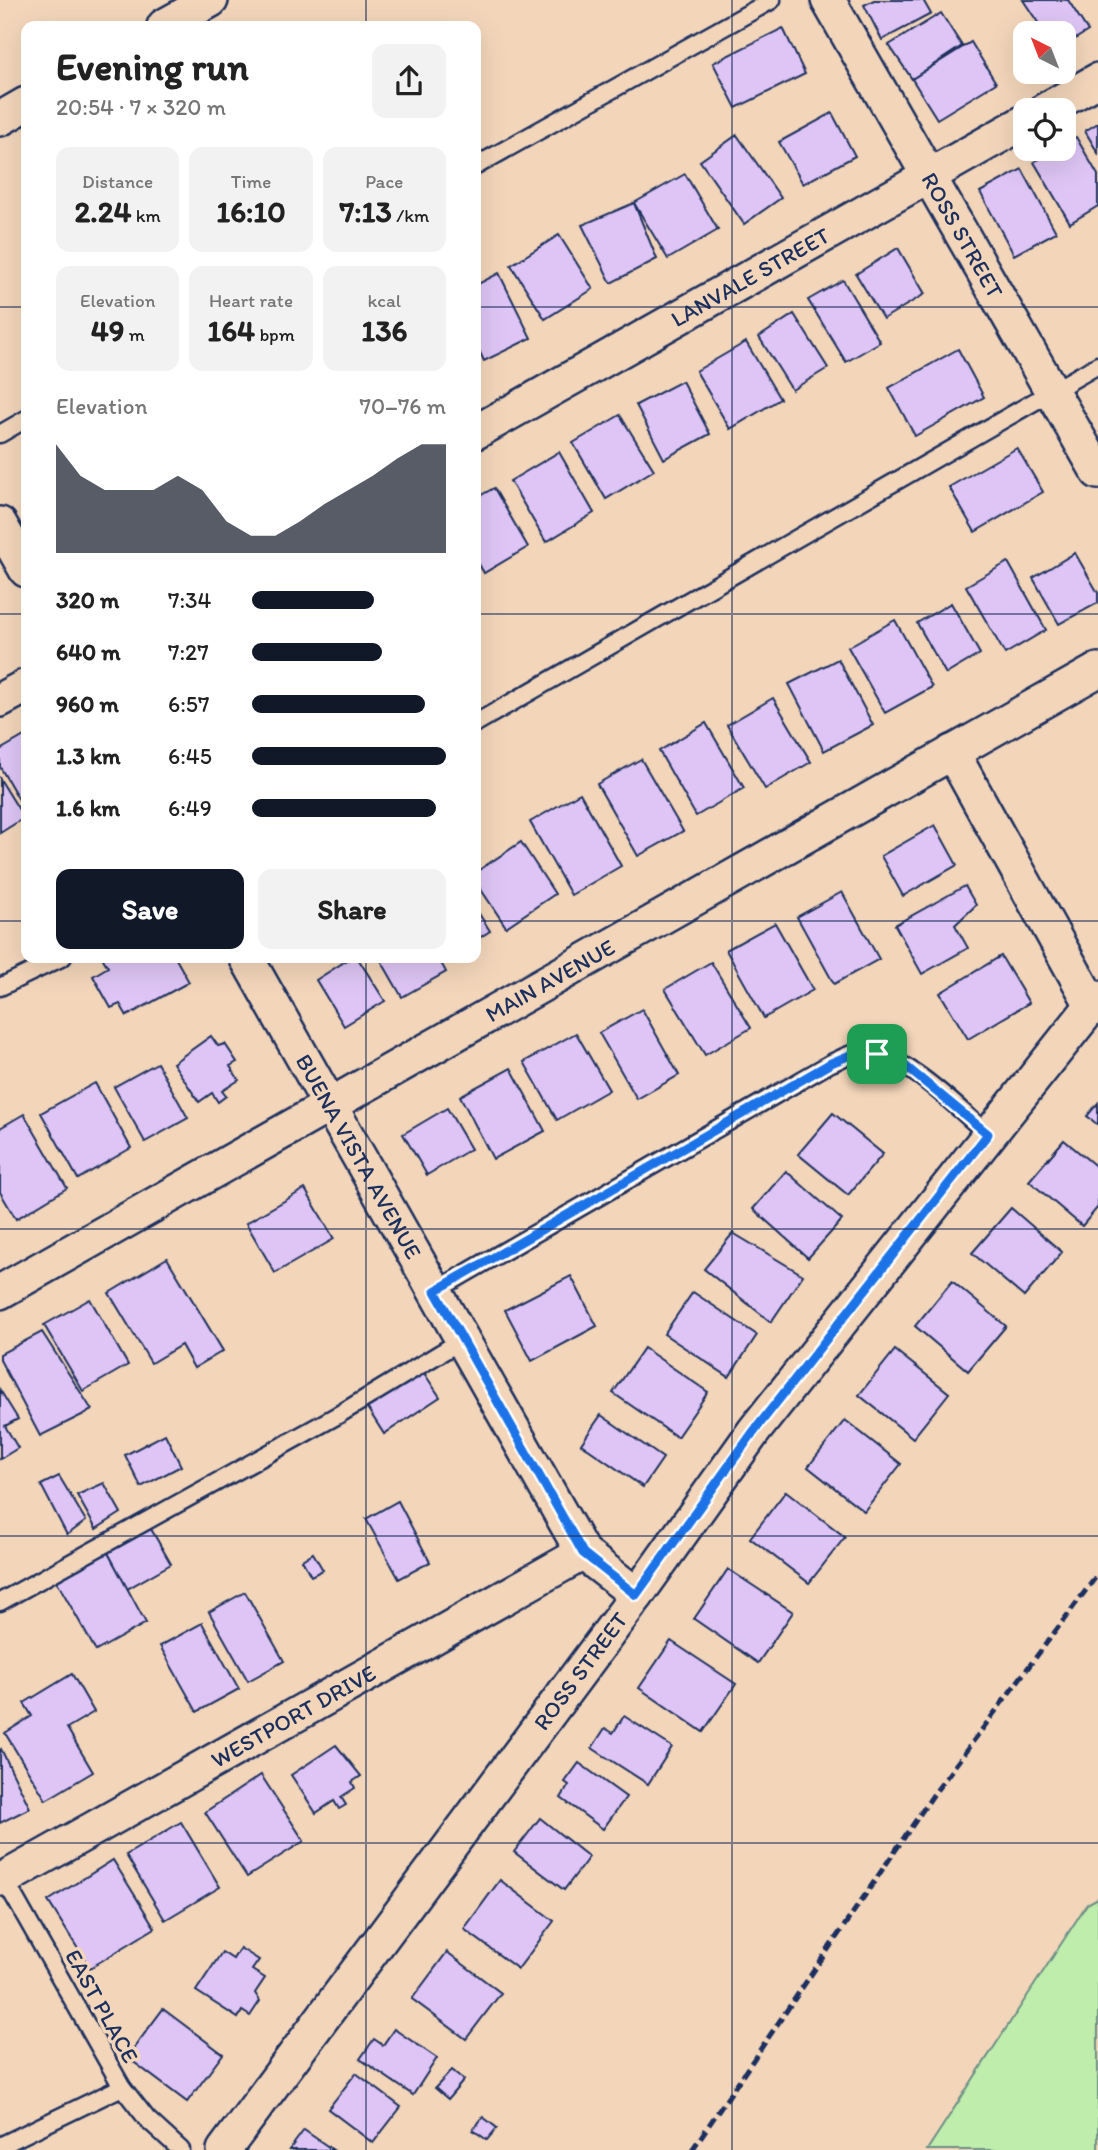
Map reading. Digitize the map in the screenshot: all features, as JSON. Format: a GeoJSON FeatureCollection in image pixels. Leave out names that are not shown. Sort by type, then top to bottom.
{"type":"FeatureCollection","features":[{"type":"Feature","properties":{"kind":"street"},"geometry":{"type":"LineString","coordinates":[[173,21],[211,0]]}},
{"type":"Feature","properties":{"kind":"street","name":"ROSS STREET"},"geometry":{"type":"LineString","coordinates":[[828,0],[1098,472]]}},
{"type":"Feature","properties":{"kind":"street"},"geometry":{"type":"LineString","coordinates":[[1066,98],[1098,80]]}},
{"type":"Feature","properties":{"kind":"street"},"geometry":{"type":"LineString","coordinates":[[0,119],[21,107]]}},
{"type":"Feature","properties":{"kind":"street","name":"LANVALE STREET"},"geometry":{"type":"LineString","coordinates":[[481,429],[1013,128]]}},
{"type":"Feature","properties":{"kind":"street"},"geometry":{"type":"LineString","coordinates":[[0,524],[21,561]]}},
{"type":"Feature","properties":{"kind":"street","name":"MAIN AVENUE"},"geometry":{"type":"LineString","coordinates":[[0,1292],[1098,670]]}},
{"type":"Feature","properties":{"kind":"street"},"geometry":{"type":"LineString","coordinates":[[0,700],[21,689]]}},
{"type":"Feature","properties":{"kind":"street"},"geometry":{"type":"LineString","coordinates":[[952,752],[1095,1002]]}},
{"type":"Feature","properties":{"kind":"street","name":"BUENA VISTA AVENUE"},"geometry":{"type":"LineString","coordinates":[[249,963],[583,1553],[636,1595]]}},
{"type":"Feature","properties":{"kind":"street","name":"ROSS STREET"},"geometry":{"type":"LineString","coordinates":[[224,2150],[636,1595],[754,1431],[1095,1002]]}},
{"type":"Feature","properties":{"kind":"street","name":"WESTPORT DRIVE"},"geometry":{"type":"LineString","coordinates":[[2,1875],[583,1553]]}},
{"type":"Feature","properties":{"kind":"lane"},"geometry":{"type":"LineString","coordinates":[[481,163],[772,0]]}},
{"type":"Feature","properties":{"kind":"lane"},"geometry":{"type":"LineString","coordinates":[[481,720],[1098,365]]}},
{"type":"Feature","properties":{"kind":"lane"},"geometry":{"type":"LineString","coordinates":[[0,434],[21,422]]}},
{"type":"Feature","properties":{"kind":"lane"},"geometry":{"type":"LineString","coordinates":[[0,987],[50,963]]}},
{"type":"Feature","properties":{"kind":"lane"},"geometry":{"type":"LineString","coordinates":[[435,1291],[831,1063],[855,1053],[877,1054],[904,1065],[988,1134]]}},
{"type":"Feature","properties":{"kind":"lane"},"geometry":{"type":"LineString","coordinates":[[0,1602],[338,1415],[462,1340]]}},
{"type":"Feature","properties":{"kind":"lane","name":"EAST PLACE"},"geometry":{"type":"LineString","coordinates":[[2,1875],[122,2087],[147,2119],[181,2150]]}},
{"type":"Feature","properties":{"kind":"lane"},"geometry":{"type":"LineString","coordinates":[[0,2146],[122,2087]]}},
{"type":"Feature","properties":{"kind":"green space"},"geometry":{"type":"Polygon","coordinates":[[[1098,1898],[1098,2150],[927,2150],[1087,1904],[1098,1898]]]}},
{"type":"Feature","properties":{"kind":"building"},"geometry":{"type":"Polygon","coordinates":[[[874,0],[923,0],[931,14],[882,40],[864,5],[874,0]]]}},
{"type":"Feature","properties":{"kind":"building"},"geometry":{"type":"Polygon","coordinates":[[[1023,0],[1068,0],[1088,31],[1076,38],[1076,21],[1037,21],[1023,0]]]}},
{"type":"Feature","properties":{"kind":"building"},"geometry":{"type":"Polygon","coordinates":[[[941,13],[962,46],[912,79],[889,45],[941,13]]]}},
{"type":"Feature","properties":{"kind":"building"},"geometry":{"type":"Polygon","coordinates":[[[783,28],[805,74],[736,108],[713,63],[783,28]]]}},
{"type":"Feature","properties":{"kind":"building"},"geometry":{"type":"Polygon","coordinates":[[[971,42],[996,83],[937,119],[912,79],[971,42]]]}},
{"type":"Feature","properties":{"kind":"building"},"geometry":{"type":"Polygon","coordinates":[[[832,113],[855,156],[803,184],[779,142],[832,113]]]}},
{"type":"Feature","properties":{"kind":"building"},"geometry":{"type":"Polygon","coordinates":[[[1098,123],[1098,153],[1085,131],[1098,123]]]}},
{"type":"Feature","properties":{"kind":"building"},"geometry":{"type":"Polygon","coordinates":[[[737,135],[781,198],[744,224],[700,161],[737,135]]]}},
{"type":"Feature","properties":{"kind":"building"},"geometry":{"type":"Polygon","coordinates":[[[1076,137],[1098,175],[1098,206],[1070,223],[1034,162],[1076,161],[1076,137]]]}},
{"type":"Feature","properties":{"kind":"building"},"geometry":{"type":"Polygon","coordinates":[[[1022,169],[1056,232],[1014,255],[980,192],[1022,169]]]}},
{"type":"Feature","properties":{"kind":"building"},"geometry":{"type":"Polygon","coordinates":[[[685,174],[718,230],[668,259],[634,203],[685,174]]]}},
{"type":"Feature","properties":{"kind":"building"},"geometry":{"type":"Polygon","coordinates":[[[634,203],[657,259],[611,283],[582,225],[634,203]]]}},
{"type":"Feature","properties":{"kind":"building"},"geometry":{"type":"Polygon","coordinates":[[[559,235],[593,289],[545,319],[511,265],[559,235]]]}},
{"type":"Feature","properties":{"kind":"building"},"geometry":{"type":"Polygon","coordinates":[[[898,248],[925,294],[883,319],[856,274],[898,248]]]}},
{"type":"Feature","properties":{"kind":"building"},"geometry":{"type":"Polygon","coordinates":[[[499,273],[531,338],[484,361],[481,355],[481,282],[499,273]]]}},
{"type":"Feature","properties":{"kind":"building"},"geometry":{"type":"Polygon","coordinates":[[[843,280],[880,342],[846,362],[808,300],[843,280]]]}},
{"type":"Feature","properties":{"kind":"building"},"geometry":{"type":"Polygon","coordinates":[[[794,314],[828,368],[792,390],[759,337],[794,314]]]}},
{"type":"Feature","properties":{"kind":"building"},"geometry":{"type":"Polygon","coordinates":[[[746,342],[780,399],[730,429],[696,371],[746,342]]]}},
{"type":"Feature","properties":{"kind":"building"},"geometry":{"type":"Polygon","coordinates":[[[958,349],[984,397],[915,436],[889,388],[958,349]]]}},
{"type":"Feature","properties":{"kind":"building"},"geometry":{"type":"Polygon","coordinates":[[[682,381],[710,434],[664,459],[636,405],[682,381]]]}},
{"type":"Feature","properties":{"kind":"building"},"geometry":{"type":"Polygon","coordinates":[[[620,415],[654,470],[606,499],[573,443],[620,415]]]}},
{"type":"Feature","properties":{"kind":"building"},"geometry":{"type":"Polygon","coordinates":[[[1017,448],[1043,492],[975,532],[949,487],[1017,448]]]}},
{"type":"Feature","properties":{"kind":"building"},"geometry":{"type":"Polygon","coordinates":[[[559,452],[594,513],[546,542],[510,481],[559,452]]]}},
{"type":"Feature","properties":{"kind":"building"},"geometry":{"type":"Polygon","coordinates":[[[494,488],[528,547],[484,573],[481,568],[481,495],[494,488]]]}},
{"type":"Feature","properties":{"kind":"building"},"geometry":{"type":"Polygon","coordinates":[[[1075,553],[1098,593],[1098,603],[1059,624],[1033,578],[1075,553]]]}},
{"type":"Feature","properties":{"kind":"building"},"geometry":{"type":"Polygon","coordinates":[[[1008,562],[1046,630],[1005,654],[966,586],[1008,562]]]}},
{"type":"Feature","properties":{"kind":"building"},"geometry":{"type":"Polygon","coordinates":[[[951,603],[980,654],[946,674],[917,623],[951,603]]]}},
{"type":"Feature","properties":{"kind":"building"},"geometry":{"type":"Polygon","coordinates":[[[895,620],[932,687],[885,713],[848,647],[895,620]]]}},
{"type":"Feature","properties":{"kind":"building"},"geometry":{"type":"Polygon","coordinates":[[[838,659],[873,725],[824,751],[789,684],[838,659]]]}},
{"type":"Feature","properties":{"kind":"building"},"geometry":{"type":"Polygon","coordinates":[[[773,698],[811,762],[765,789],[727,725],[773,698]]]}},
{"type":"Feature","properties":{"kind":"building"},"geometry":{"type":"Polygon","coordinates":[[[706,723],[744,788],[696,816],[659,751],[706,723]]]}},
{"type":"Feature","properties":{"kind":"building"},"geometry":{"type":"Polygon","coordinates":[[[21,738],[21,803],[0,767],[0,750],[21,738]]]}},
{"type":"Feature","properties":{"kind":"building"},"geometry":{"type":"Polygon","coordinates":[[[641,759],[683,831],[638,856],[597,784],[641,759]]]}},
{"type":"Feature","properties":{"kind":"building"},"geometry":{"type":"Polygon","coordinates":[[[0,779],[21,813],[21,820],[0,833],[0,779]]]}},
{"type":"Feature","properties":{"kind":"building"},"geometry":{"type":"Polygon","coordinates":[[[580,793],[621,866],[571,895],[530,822],[580,793]]]}},
{"type":"Feature","properties":{"kind":"building"},"geometry":{"type":"Polygon","coordinates":[[[935,825],[957,865],[903,896],[881,856],[935,825]]]}},
{"type":"Feature","properties":{"kind":"building"},"geometry":{"type":"Polygon","coordinates":[[[521,842],[555,894],[506,927],[481,890],[481,869],[521,842]]]}},
{"type":"Feature","properties":{"kind":"building"},"geometry":{"type":"Polygon","coordinates":[[[965,886],[976,905],[955,925],[968,948],[922,974],[895,925],[965,886]]]}},
{"type":"Feature","properties":{"kind":"building"},"geometry":{"type":"Polygon","coordinates":[[[842,892],[879,959],[834,984],[797,917],[842,892]]]}},
{"type":"Feature","properties":{"kind":"building"},"geometry":{"type":"Polygon","coordinates":[[[481,917],[490,931],[481,937],[481,917]]]}},
{"type":"Feature","properties":{"kind":"building"},"geometry":{"type":"Polygon","coordinates":[[[775,923],[813,990],[764,1018],[726,950],[775,923]]]}},
{"type":"Feature","properties":{"kind":"building"},"geometry":{"type":"Polygon","coordinates":[[[1001,956],[1029,1003],[968,1039],[940,993],[1001,956]]]}},
{"type":"Feature","properties":{"kind":"building"},"geometry":{"type":"Polygon","coordinates":[[[711,962],[751,1028],[705,1055],[665,989],[711,962]]]}},
{"type":"Feature","properties":{"kind":"building"},"geometry":{"type":"Polygon","coordinates":[[[106,963],[178,963],[189,982],[127,1016],[120,1004],[111,1008],[93,976],[108,967],[106,963]]]}},
{"type":"Feature","properties":{"kind":"building"},"geometry":{"type":"Polygon","coordinates":[[[343,963],[361,963],[385,1001],[344,1026],[316,980],[343,963]]]}},
{"type":"Feature","properties":{"kind":"building"},"geometry":{"type":"Polygon","coordinates":[[[382,963],[441,963],[446,972],[402,997],[382,963]]]}},
{"type":"Feature","properties":{"kind":"building"},"geometry":{"type":"Polygon","coordinates":[[[642,1009],[679,1075],[637,1099],[599,1033],[642,1009]]]}},
{"type":"Feature","properties":{"kind":"building"},"geometry":{"type":"Polygon","coordinates":[[[576,1033],[609,1090],[557,1120],[524,1062],[576,1033]]]}},
{"type":"Feature","properties":{"kind":"building"},"geometry":{"type":"Polygon","coordinates":[[[211,1036],[218,1046],[225,1044],[237,1062],[230,1066],[239,1080],[222,1091],[226,1096],[218,1102],[212,1093],[199,1102],[173,1063],[211,1036]]]}},
{"type":"Feature","properties":{"kind":"building"},"geometry":{"type":"Polygon","coordinates":[[[157,1063],[188,1118],[145,1142],[114,1087],[157,1063]]]}},
{"type":"Feature","properties":{"kind":"building"},"geometry":{"type":"Polygon","coordinates":[[[511,1068],[545,1131],[493,1159],[460,1096],[511,1068]]]}},
{"type":"Feature","properties":{"kind":"building"},"geometry":{"type":"Polygon","coordinates":[[[95,1083],[131,1148],[78,1179],[41,1113],[95,1083]]]}},
{"type":"Feature","properties":{"kind":"building"},"geometry":{"type":"Polygon","coordinates":[[[1098,1103],[1098,1125],[1087,1116],[1098,1103]]]}},
{"type":"Feature","properties":{"kind":"building"},"geometry":{"type":"Polygon","coordinates":[[[447,1108],[471,1149],[427,1175],[403,1134],[447,1108]]]}},
{"type":"Feature","properties":{"kind":"building"},"geometry":{"type":"Polygon","coordinates":[[[833,1113],[883,1154],[848,1195],[798,1154],[833,1113]]]}},
{"type":"Feature","properties":{"kind":"building"},"geometry":{"type":"Polygon","coordinates":[[[24,1114],[67,1188],[16,1219],[0,1192],[0,1128],[24,1114]]]}},
{"type":"Feature","properties":{"kind":"building"},"geometry":{"type":"Polygon","coordinates":[[[1064,1140],[1098,1168],[1098,1207],[1082,1226],[1029,1181],[1064,1140]]]}},
{"type":"Feature","properties":{"kind":"building"},"geometry":{"type":"Polygon","coordinates":[[[786,1171],[842,1220],[808,1258],[753,1209],[786,1171]]]}},
{"type":"Feature","properties":{"kind":"building"},"geometry":{"type":"Polygon","coordinates":[[[305,1189],[334,1239],[275,1273],[246,1223],[305,1189]]]}},
{"type":"Feature","properties":{"kind":"building"},"geometry":{"type":"Polygon","coordinates":[[[1011,1208],[1062,1252],[1024,1297],[972,1253],[1011,1208]]]}},
{"type":"Feature","properties":{"kind":"building"},"geometry":{"type":"Polygon","coordinates":[[[733,1233],[803,1275],[771,1322],[704,1269],[733,1233]]]}},
{"type":"Feature","properties":{"kind":"building"},"geometry":{"type":"Polygon","coordinates":[[[167,1258],[223,1351],[194,1368],[181,1345],[151,1363],[109,1293],[167,1258]]]}},
{"type":"Feature","properties":{"kind":"building"},"geometry":{"type":"Polygon","coordinates":[[[571,1276],[597,1326],[532,1361],[505,1310],[571,1276]]]}},
{"type":"Feature","properties":{"kind":"building"},"geometry":{"type":"Polygon","coordinates":[[[952,1281],[1006,1326],[968,1371],[915,1326],[952,1281]]]}},
{"type":"Feature","properties":{"kind":"building"},"geometry":{"type":"Polygon","coordinates":[[[693,1292],[757,1335],[729,1377],[664,1334],[693,1292]]]}},
{"type":"Feature","properties":{"kind":"building"},"geometry":{"type":"Polygon","coordinates":[[[90,1299],[128,1365],[83,1391],[44,1325],[90,1299]]]}},
{"type":"Feature","properties":{"kind":"building"},"geometry":{"type":"Polygon","coordinates":[[[42,1332],[92,1410],[40,1436],[0,1360],[0,1354],[42,1332]]]}},
{"type":"Feature","properties":{"kind":"building"},"geometry":{"type":"Polygon","coordinates":[[[644,1348],[708,1392],[677,1437],[613,1393],[644,1348]]]}},
{"type":"Feature","properties":{"kind":"building"},"geometry":{"type":"Polygon","coordinates":[[[895,1350],[949,1393],[913,1438],[859,1395],[895,1350]]]}},
{"type":"Feature","properties":{"kind":"building"},"geometry":{"type":"Polygon","coordinates":[[[422,1370],[440,1397],[384,1434],[366,1406],[422,1370]]]}},
{"type":"Feature","properties":{"kind":"building"},"geometry":{"type":"Polygon","coordinates":[[[0,1390],[18,1419],[5,1426],[18,1448],[0,1459],[0,1390]]]}},
{"type":"Feature","properties":{"kind":"building"},"geometry":{"type":"Polygon","coordinates":[[[601,1415],[663,1458],[643,1487],[581,1444],[601,1415]]]}},
{"type":"Feature","properties":{"kind":"building"},"geometry":{"type":"Polygon","coordinates":[[[845,1420],[901,1464],[864,1511],[808,1467],[845,1420]]]}},
{"type":"Feature","properties":{"kind":"building"},"geometry":{"type":"Polygon","coordinates":[[[165,1434],[181,1466],[141,1487],[125,1455],[165,1434]]]}},
{"type":"Feature","properties":{"kind":"building"},"geometry":{"type":"Polygon","coordinates":[[[59,1476],[86,1521],[67,1535],[41,1485],[59,1476]]]}},
{"type":"Feature","properties":{"kind":"building"},"geometry":{"type":"Polygon","coordinates":[[[104,1483],[121,1513],[96,1529],[77,1495],[104,1483]]]}},
{"type":"Feature","properties":{"kind":"building"},"geometry":{"type":"Polygon","coordinates":[[[786,1491],[845,1537],[809,1583],[750,1538],[786,1491]]]}},
{"type":"Feature","properties":{"kind":"building"},"geometry":{"type":"Polygon","coordinates":[[[398,1501],[430,1562],[399,1579],[366,1519],[398,1501]]]}},
{"type":"Feature","properties":{"kind":"building"},"geometry":{"type":"Polygon","coordinates":[[[151,1529],[171,1564],[127,1589],[107,1551],[151,1529]]]}},
{"type":"Feature","properties":{"kind":"building"},"geometry":{"type":"Polygon","coordinates":[[[107,1551],[146,1623],[96,1651],[56,1580],[107,1551]]]}},
{"type":"Feature","properties":{"kind":"building"},"geometry":{"type":"Polygon","coordinates":[[[313,1553],[323,1570],[311,1576],[302,1560],[313,1553]]]}},
{"type":"Feature","properties":{"kind":"building"},"geometry":{"type":"Polygon","coordinates":[[[728,1569],[793,1612],[758,1663],[694,1619],[728,1569]]]}},
{"type":"Feature","properties":{"kind":"building"},"geometry":{"type":"Polygon","coordinates":[[[245,1592],[284,1661],[248,1681],[209,1612],[245,1592]]]}},
{"type":"Feature","properties":{"kind":"building"},"geometry":{"type":"Polygon","coordinates":[[[202,1623],[239,1689],[197,1712],[160,1646],[202,1623]]]}},
{"type":"Feature","properties":{"kind":"building"},"geometry":{"type":"Polygon","coordinates":[[[671,1641],[736,1684],[703,1732],[639,1688],[671,1641]]]}},
{"type":"Feature","properties":{"kind":"building"},"geometry":{"type":"Polygon","coordinates":[[[72,1674],[94,1712],[67,1728],[93,1772],[46,1800],[5,1733],[32,1716],[24,1703],[72,1674]]]}},
{"type":"Feature","properties":{"kind":"building"},"geometry":{"type":"Polygon","coordinates":[[[624,1716],[672,1747],[648,1784],[592,1748],[605,1728],[613,1733],[624,1716]]]}},
{"type":"Feature","properties":{"kind":"building"},"geometry":{"type":"Polygon","coordinates":[[[336,1745],[361,1776],[352,1782],[355,1788],[341,1797],[346,1805],[339,1809],[334,1801],[316,1813],[291,1775],[336,1745]]]}},
{"type":"Feature","properties":{"kind":"building"},"geometry":{"type":"Polygon","coordinates":[[[0,1750],[30,1808],[0,1823],[0,1750]]]}},
{"type":"Feature","properties":{"kind":"building"},"geometry":{"type":"Polygon","coordinates":[[[579,1763],[626,1797],[603,1829],[561,1798],[569,1785],[565,1782],[579,1763]]]}},
{"type":"Feature","properties":{"kind":"building"},"geometry":{"type":"Polygon","coordinates":[[[261,1775],[304,1841],[247,1877],[205,1812],[261,1775]]]}},
{"type":"Feature","properties":{"kind":"building"},"geometry":{"type":"Polygon","coordinates":[[[540,1818],[589,1857],[564,1890],[514,1852],[540,1818]]]}},
{"type":"Feature","properties":{"kind":"building"},"geometry":{"type":"Polygon","coordinates":[[[181,1822],[220,1887],[165,1920],[126,1855],[181,1822]]]}},
{"type":"Feature","properties":{"kind":"building"},"geometry":{"type":"Polygon","coordinates":[[[113,1860],[155,1928],[90,1968],[48,1901],[113,1860]]]}},
{"type":"Feature","properties":{"kind":"building"},"geometry":{"type":"Polygon","coordinates":[[[500,1880],[554,1921],[518,1969],[464,1929],[500,1880]]]}},
{"type":"Feature","properties":{"kind":"building"},"geometry":{"type":"Polygon","coordinates":[[[240,1948],[259,1960],[252,1970],[265,1978],[255,1993],[260,2001],[250,2016],[242,2011],[238,2018],[196,1991],[222,1952],[233,1959],[240,1948]]]}},
{"type":"Feature","properties":{"kind":"building"},"geometry":{"type":"Polygon","coordinates":[[[447,1952],[501,1993],[466,2039],[412,1999],[447,1952]]]}},
{"type":"Feature","properties":{"kind":"building"},"geometry":{"type":"Polygon","coordinates":[[[163,2009],[223,2054],[187,2102],[127,2057],[163,2009]]]}},
{"type":"Feature","properties":{"kind":"building"},"geometry":{"type":"Polygon","coordinates":[[[394,2029],[437,2058],[413,2095],[360,2059],[374,2039],[383,2045],[394,2029]]]}},
{"type":"Feature","properties":{"kind":"building"},"geometry":{"type":"Polygon","coordinates":[[[452,2070],[464,2080],[448,2099],[435,2088],[452,2070]]]}},
{"type":"Feature","properties":{"kind":"building"},"geometry":{"type":"Polygon","coordinates":[[[356,2073],[401,2107],[373,2143],[328,2109],[356,2073]]]}},
{"type":"Feature","properties":{"kind":"building"},"geometry":{"type":"Polygon","coordinates":[[[483,2117],[497,2128],[487,2140],[473,2130],[483,2117]]]}},
{"type":"Feature","properties":{"kind":"building"},"geometry":{"type":"Polygon","coordinates":[[[304,2130],[333,2150],[289,2150],[304,2130]]]}},
{"type":"Feature","properties":{"kind":"railway"},"geometry":{"type":"LineString","coordinates":[[692,2150],[933,1795],[1098,1574]]}},
{"type":"Feature","properties":{"kind":"route"},"geometry":{"type":"LineString","coordinates":[[855,1053],[877,1054],[904,1065],[988,1134],[754,1431],[636,1595],[583,1553],[435,1291],[831,1063],[855,1053]]}}]}
